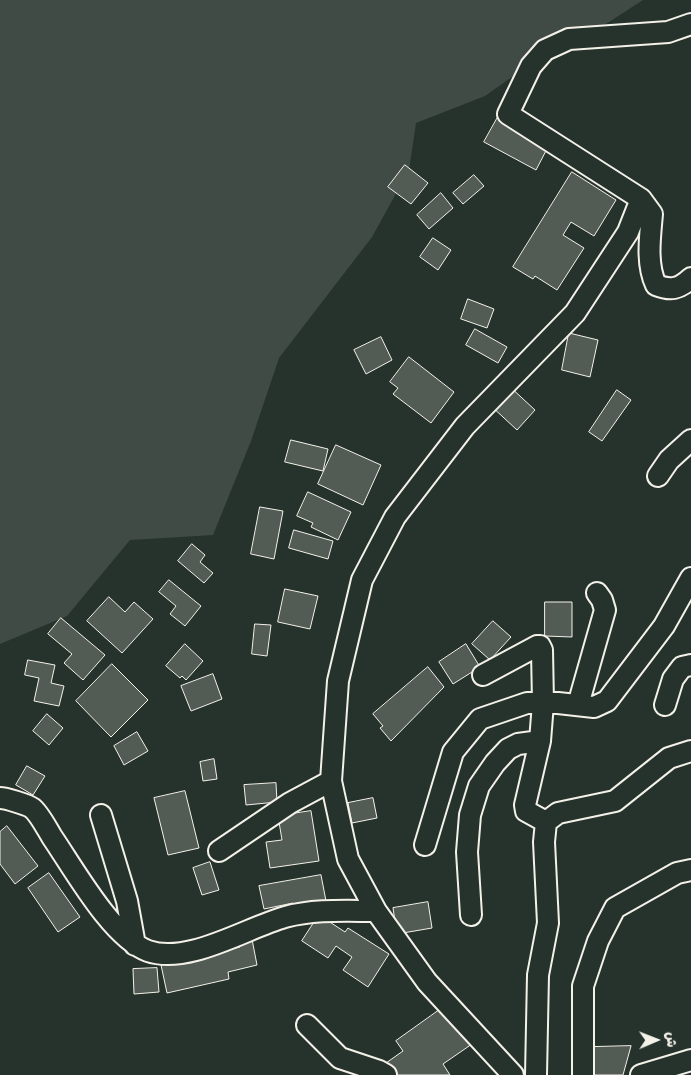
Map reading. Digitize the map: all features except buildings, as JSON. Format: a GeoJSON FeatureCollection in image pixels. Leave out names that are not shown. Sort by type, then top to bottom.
{"type":"FeatureCollection","features":[{"type":"Feature","properties":{"kind":"street"},"geometry":{"type":"LineString","coordinates":[[691,24],[668,32],[569,39],[545,50],[532,66],[508,114],[641,199],[652,214],[650,272],[656,284],[667,289],[674,289],[691,278]]}},
{"type":"Feature","properties":{"kind":"street"},"geometry":{"type":"LineString","coordinates":[[513,1075],[427,982],[376,911],[348,859],[331,781],[338,681],[362,580],[395,517],[465,426],[576,313],[628,232],[641,199]]}},
{"type":"Feature","properties":{"kind":"street"},"geometry":{"type":"LineString","coordinates":[[658,476],[669,460],[691,440]]}},
{"type":"Feature","properties":{"kind":"street"},"geometry":{"type":"LineString","coordinates":[[426,845],[453,752],[480,719],[527,703],[594,706],[607,701],[664,626],[691,578]]}},
{"type":"Feature","properties":{"kind":"street"},"geometry":{"type":"LineString","coordinates":[[578,705],[605,610],[602,600],[597,593]]}},
{"type":"Feature","properties":{"kind":"street"},"geometry":{"type":"LineString","coordinates":[[483,675],[537,646],[540,646],[542,650],[543,703],[540,741],[525,805],[526,811],[546,822]]}},
{"type":"Feature","properties":{"kind":"street"},"geometry":{"type":"LineString","coordinates":[[664,705],[673,678],[682,667],[691,665]]}},
{"type":"Feature","properties":{"kind":"street"},"geometry":{"type":"LineString","coordinates":[[471,915],[467,852],[470,815],[479,786],[495,763],[508,749],[518,744],[540,741]]}},
{"type":"Feature","properties":{"kind":"street"},"geometry":{"type":"LineString","coordinates":[[536,1075],[538,975],[548,923],[544,842],[546,822],[558,813],[615,800],[670,758],[691,751]]}},
{"type":"Feature","properties":{"kind":"street"},"geometry":{"type":"LineString","coordinates":[[219,851],[290,803],[331,781]]}},
{"type":"Feature","properties":{"kind":"street"},"geometry":{"type":"LineString","coordinates":[[0,798],[32,808],[112,925],[136,945],[162,955],[185,953],[210,946],[285,917],[316,911],[376,911]]}},
{"type":"Feature","properties":{"kind":"street"},"geometry":{"type":"LineString","coordinates":[[101,815],[127,902],[136,945]]}},
{"type":"Feature","properties":{"kind":"street"},"geometry":{"type":"LineString","coordinates":[[583,1075],[584,986],[598,941],[615,908],[677,873],[691,870]]}},
{"type":"Feature","properties":{"kind":"street"},"geometry":{"type":"LineString","coordinates":[[307,1025],[340,1058],[386,1075]]}},
{"type":"Feature","properties":{"kind":"street"},"geometry":{"type":"LineString","coordinates":[[641,1075],[691,1060]]}},
{"type":"Feature","properties":{"kind":"shaded area"},"geometry":{"type":"Polygon","coordinates":[[[0,0],[643,0],[609,22],[509,79],[485,96],[416,123],[409,170],[372,237],[279,358],[251,441],[213,535],[130,540],[67,616],[0,644],[0,0]]]}}]}
